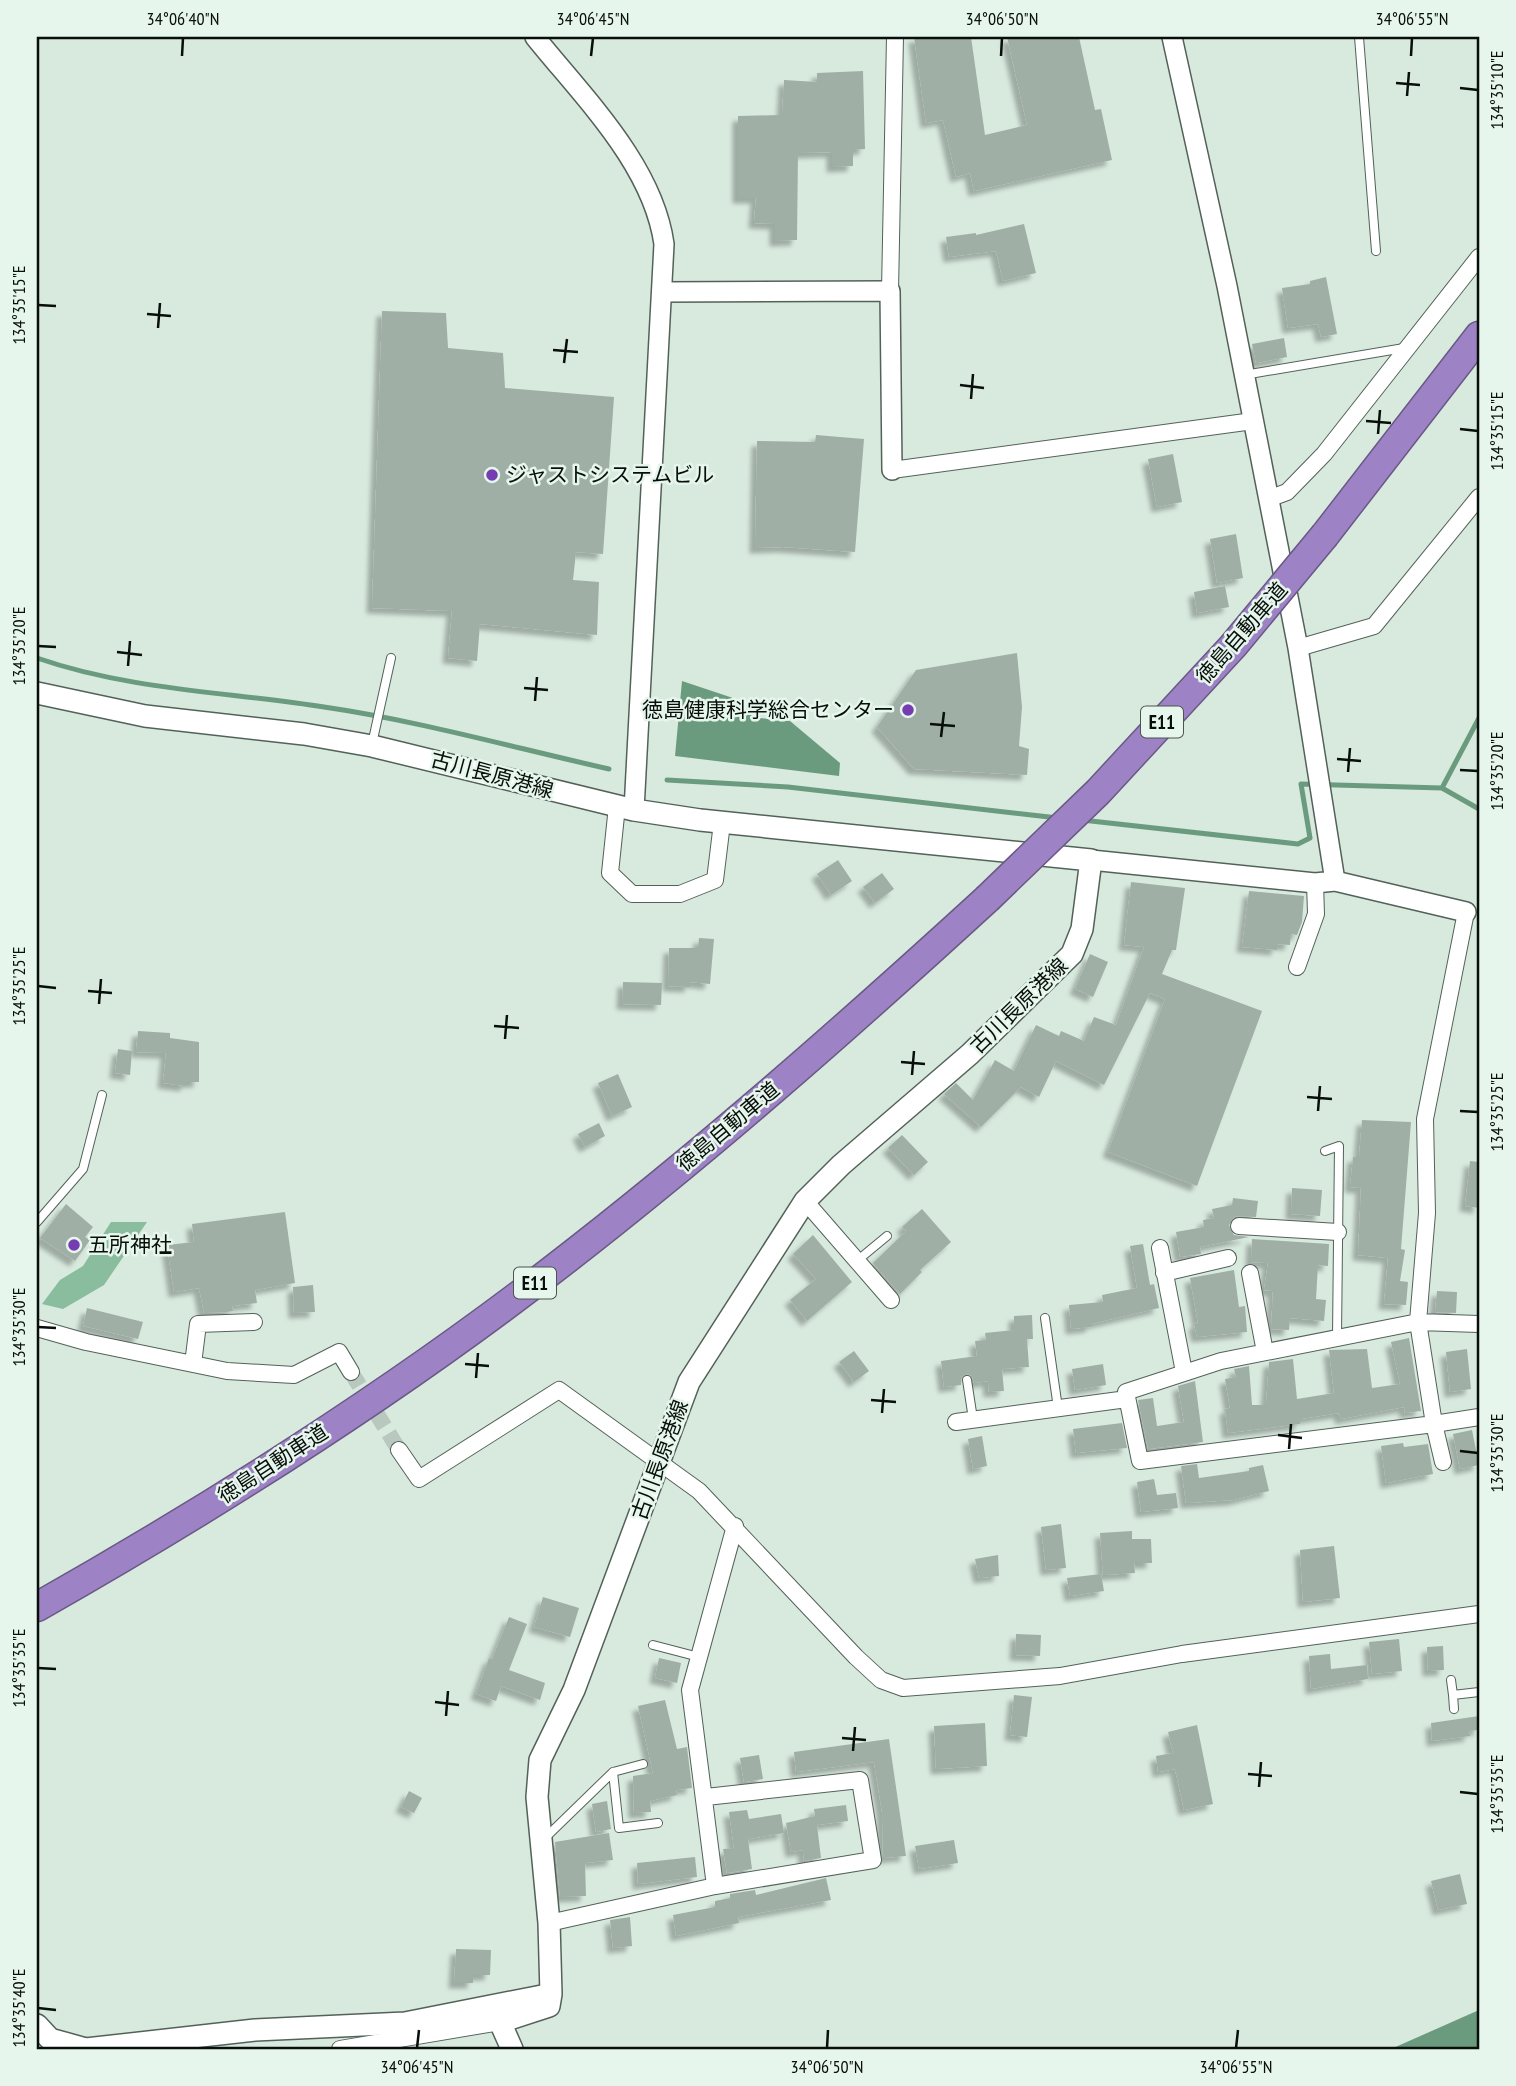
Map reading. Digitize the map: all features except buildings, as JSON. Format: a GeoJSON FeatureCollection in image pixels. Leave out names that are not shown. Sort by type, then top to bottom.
{"type":"FeatureCollection","features":[{"type":"Feature","properties":{"kind":"highway","name":"徳島自動車道"},"geometry":{"type":"LineString","coordinates":[[1325,535],[1479,336]]}},
{"type":"Feature","properties":{"kind":"highway","name":"徳島自動車道"},"geometry":{"type":"LineString","coordinates":[[37,1607],[262,1472],[408,1376],[550,1272],[704,1149],[850,1025],[1098,792],[1233,646],[1325,535],[1479,359]]}},
{"type":"Feature","properties":{"kind":"main road","name":"古川長原港線"},"geometry":{"type":"LineString","coordinates":[[37,694],[145,716],[304,734],[374,738],[626,808],[722,823],[1091,860],[1082,929],[1072,954],[970,1054],[841,1165],[805,1200],[700,1362],[659,1460],[574,1690],[540,1760],[537,1797],[549,1923],[551,1994]]}},
{"type":"Feature","properties":{"kind":"main road"},"geometry":{"type":"LineString","coordinates":[[37,2025],[50,2039],[86,2049],[255,2030],[405,2023],[551,1994],[549,2006],[500,2022],[512,2049]]}},
{"type":"Feature","properties":{"kind":"street"},"geometry":{"type":"LineString","coordinates":[[536,37],[629,157],[648,186],[661,220],[664,292],[626,808],[610,873],[632,894],[680,894],[715,880],[722,823]]}},
{"type":"Feature","properties":{"kind":"street"},"geometry":{"type":"LineString","coordinates":[[895,37],[890,291],[892,470],[1253,421]]}},
{"type":"Feature","properties":{"kind":"street"},"geometry":{"type":"LineString","coordinates":[[1172,37],[1244,375],[1298,648],[1320,785],[1325,882],[1297,967]]}},
{"type":"Feature","properties":{"kind":"street"},"geometry":{"type":"LineString","coordinates":[[1268,499],[1287,492],[1301,480],[1478,264]]}},
{"type":"Feature","properties":{"kind":"street"},"geometry":{"type":"LineString","coordinates":[[664,292],[890,291]]}},
{"type":"Feature","properties":{"kind":"street"},"geometry":{"type":"LineString","coordinates":[[1298,648],[1374,626],[1479,497]]}},
{"type":"Feature","properties":{"kind":"street"},"geometry":{"type":"LineString","coordinates":[[1091,860],[1325,882],[1475,910],[1425,1119],[1427,1213],[1418,1322],[1434,1424],[1443,1462]]}},
{"type":"Feature","properties":{"kind":"street"},"geometry":{"type":"LineString","coordinates":[[805,1200],[891,1300]]}},
{"type":"Feature","properties":{"kind":"street"},"geometry":{"type":"LineString","coordinates":[[1239,1226],[1338,1232]]}},
{"type":"Feature","properties":{"kind":"street"},"geometry":{"type":"LineString","coordinates":[[1160,1248],[1184,1371]]}},
{"type":"Feature","properties":{"kind":"street"},"geometry":{"type":"LineString","coordinates":[[1164,1273],[1228,1258]]}},
{"type":"Feature","properties":{"kind":"street"},"geometry":{"type":"LineString","coordinates":[[1250,1273],[1265,1352]]}},
{"type":"Feature","properties":{"kind":"street"},"geometry":{"type":"LineString","coordinates":[[193,1364],[198,1324],[254,1322]]}},
{"type":"Feature","properties":{"kind":"street"},"geometry":{"type":"LineString","coordinates":[[1479,1324],[1418,1322],[1184,1371],[1126,1392],[1140,1461],[1479,1417]]}},
{"type":"Feature","properties":{"kind":"street"},"geometry":{"type":"LineString","coordinates":[[37,1328],[86,1342],[227,1371],[294,1375],[339,1352],[351,1372]]}},
{"type":"Feature","properties":{"kind":"street"},"geometry":{"type":"LineString","coordinates":[[399,1450],[418,1479],[559,1390],[699,1490],[856,1657],[881,1680],[903,1688],[1060,1676],[1182,1654],[1479,1614]]}},
{"type":"Feature","properties":{"kind":"street"},"geometry":{"type":"LineString","coordinates":[[956,1422],[1127,1399]]}},
{"type":"Feature","properties":{"kind":"street"},"geometry":{"type":"LineString","coordinates":[[715,1886],[691,1690],[735,1526]]}},
{"type":"Feature","properties":{"kind":"street"},"geometry":{"type":"LineString","coordinates":[[549,1923],[715,1886],[873,1860],[860,1780],[706,1797]]}},
{"type":"Feature","properties":{"kind":"street"},"geometry":{"type":"LineString","coordinates":[[340,2049],[500,2022]]}},
{"type":"Feature","properties":{"kind":"lane"},"geometry":{"type":"LineString","coordinates":[[1359,37],[1376,251]]}},
{"type":"Feature","properties":{"kind":"lane"},"geometry":{"type":"LineString","coordinates":[[1244,375],[1410,347]]}},
{"type":"Feature","properties":{"kind":"lane"},"geometry":{"type":"LineString","coordinates":[[374,738],[391,658]]}},
{"type":"Feature","properties":{"kind":"lane"},"geometry":{"type":"LineString","coordinates":[[37,1222],[83,1169],[102,1095]]}},
{"type":"Feature","properties":{"kind":"lane"},"geometry":{"type":"LineString","coordinates":[[1325,1151],[1339,1146],[1337,1339]]}},
{"type":"Feature","properties":{"kind":"lane"},"geometry":{"type":"LineString","coordinates":[[858,1260],[887,1236]]}},
{"type":"Feature","properties":{"kind":"lane"},"geometry":{"type":"LineString","coordinates":[[1045,1318],[1058,1408]]}},
{"type":"Feature","properties":{"kind":"lane"},"geometry":{"type":"LineString","coordinates":[[967,1380],[974,1419]]}},
{"type":"Feature","properties":{"kind":"lane"},"geometry":{"type":"LineString","coordinates":[[653,1645],[699,1657]]}},
{"type":"Feature","properties":{"kind":"lane"},"geometry":{"type":"LineString","coordinates":[[1451,1681],[1454,1709]]}},
{"type":"Feature","properties":{"kind":"lane"},"geometry":{"type":"LineString","coordinates":[[1453,1695],[1479,1692]]}},
{"type":"Feature","properties":{"kind":"lane"},"geometry":{"type":"LineString","coordinates":[[541,1842],[613,1772],[643,1764]]}},
{"type":"Feature","properties":{"kind":"lane"},"geometry":{"type":"LineString","coordinates":[[613,1772],[619,1828],[658,1823]]}},
{"type":"Feature","properties":{"kind":"shaded area"},"geometry":{"type":"Polygon","coordinates":[[[682,681],[742,701],[760,718],[790,721],[840,763],[839,776],[675,756],[682,681]]]}},
{"type":"Feature","properties":{"kind":"shaded area"},"geometry":{"type":"Polygon","coordinates":[[[111,1222],[147,1222],[104,1285],[63,1309],[42,1304],[60,1280],[83,1266],[111,1222]]]}},
{"type":"Feature","properties":{"kind":"shaded area"},"geometry":{"type":"Polygon","coordinates":[[[1479,2010],[1479,2049],[1391,2049],[1479,2010]]]}},
{"type":"Feature","properties":{"kind":"waterway"},"geometry":{"type":"LineString","coordinates":[[37,658],[72,669],[143,684],[324,707],[396,720],[609,769]]}},
{"type":"Feature","properties":{"kind":"waterway"},"geometry":{"type":"LineString","coordinates":[[1442,788],[1479,718]]}},
{"type":"Feature","properties":{"kind":"waterway"},"geometry":{"type":"LineString","coordinates":[[667,780],[788,787],[1058,818]]}},
{"type":"Feature","properties":{"kind":"waterway"},"geometry":{"type":"LineString","coordinates":[[1082,820],[1298,844],[1310,838],[1301,784],[1442,788],[1479,809]]}},
{"type":"Feature","properties":{"kind":"tunnel"},"geometry":{"type":"LineString","coordinates":[[351,1372],[399,1450]]}},
{"type":"Feature","properties":{"kind":"place","name":"ジャストシステムビル"},"geometry":{"type":"Point","coordinates":[492,475]}},
{"type":"Feature","properties":{"kind":"place","name":"徳島健康科学総合センター"},"geometry":{"type":"Point","coordinates":[908,710]}},
{"type":"Feature","properties":{"kind":"place","name":"五所神社"},"geometry":{"type":"Point","coordinates":[74,1245]}}]}
